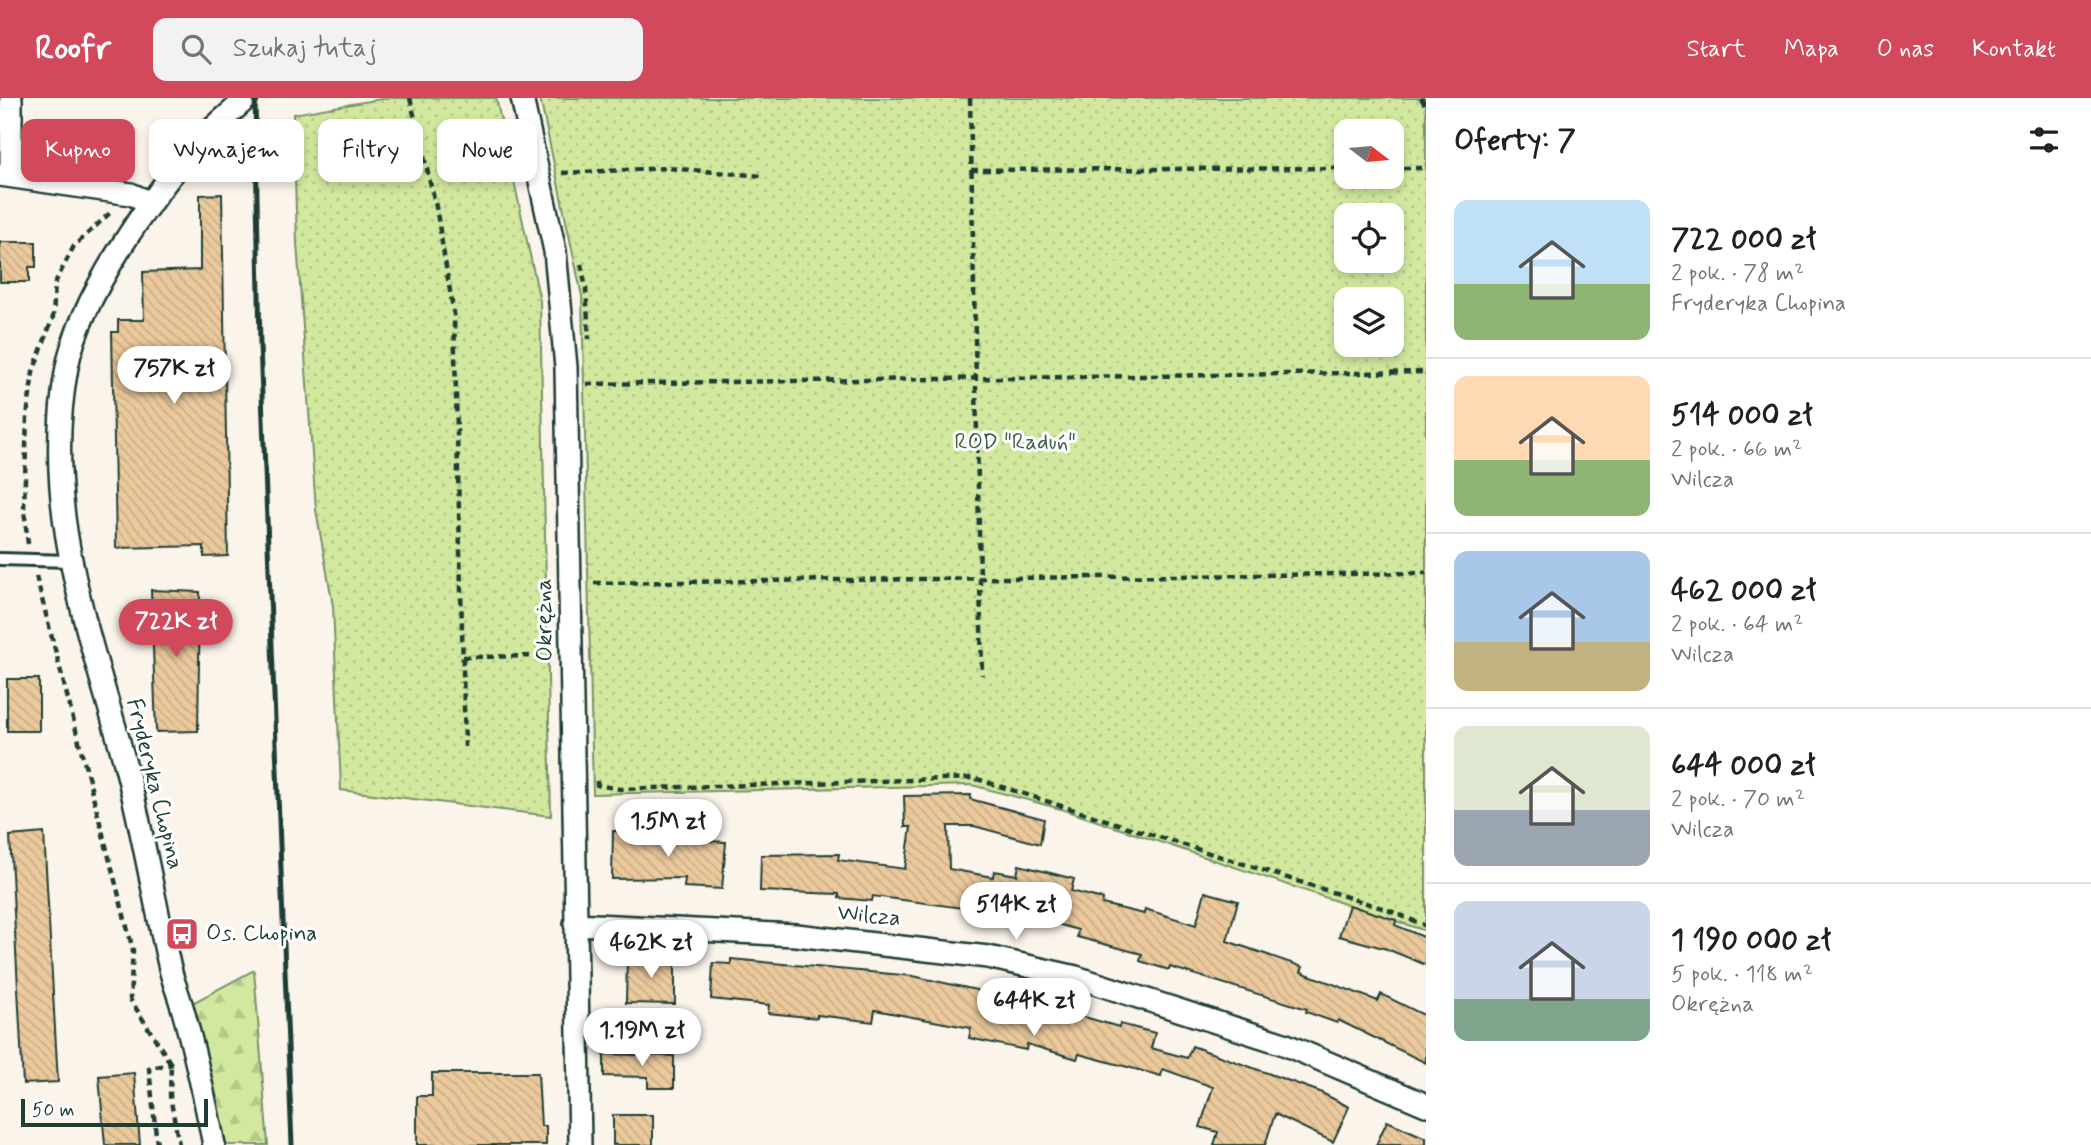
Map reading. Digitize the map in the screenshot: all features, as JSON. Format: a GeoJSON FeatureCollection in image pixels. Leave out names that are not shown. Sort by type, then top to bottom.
{"type":"FeatureCollection","features":[{"type":"Feature","properties":{"kind":"street"},"geometry":{"type":"LineString","coordinates":[[11,98],[6,175],[131,194],[151,203]]}},
{"type":"Feature","properties":{"kind":"street","name":"Fryderyka Chopina"},"geometry":{"type":"LineString","coordinates":[[214,1145],[183,1008],[170,968],[127,773],[69,561],[59,483],[60,420],[67,365],[82,322],[101,284],[151,203],[204,138],[247,98]]}},
{"type":"Feature","properties":{"kind":"street","name":"Okrężna"},"geometry":{"type":"LineString","coordinates":[[522,98],[555,251],[566,366],[580,1145]]}},
{"type":"Feature","properties":{"kind":"street","name":"Wilcza"},"geometry":{"type":"LineString","coordinates":[[575,924],[796,935],[988,957],[1076,977],[1284,1044],[1426,1105]]}},
{"type":"Feature","properties":{"kind":"lane"},"geometry":{"type":"LineString","coordinates":[[0,559],[69,561]]}},
{"type":"Feature","properties":{"kind":"path"},"geometry":{"type":"LineString","coordinates":[[410,98],[436,207],[454,314],[465,747]]}},
{"type":"Feature","properties":{"kind":"path"},"geometry":{"type":"LineString","coordinates":[[970,98],[982,675]]}},
{"type":"Feature","properties":{"kind":"path"},"geometry":{"type":"LineString","coordinates":[[1421,98],[1426,106]]}},
{"type":"Feature","properties":{"kind":"path"},"geometry":{"type":"LineString","coordinates":[[562,173],[667,168],[762,176]]}},
{"type":"Feature","properties":{"kind":"path"},"geometry":{"type":"LineString","coordinates":[[1404,168],[1426,168]]}},
{"type":"Feature","properties":{"kind":"path"},"geometry":{"type":"LineString","coordinates":[[971,170],[1334,169]]}},
{"type":"Feature","properties":{"kind":"path"},"geometry":{"type":"LineString","coordinates":[[586,384],[1426,372]]}},
{"type":"Feature","properties":{"kind":"path"},"geometry":{"type":"LineString","coordinates":[[594,583],[1426,573]]}},
{"type":"Feature","properties":{"kind":"path"},"geometry":{"type":"LineString","coordinates":[[463,657],[548,656]]}},
{"type":"Feature","properties":{"kind":"path"},"geometry":{"type":"LineString","coordinates":[[86,774],[133,950],[130,999],[171,1064],[170,1096],[179,1145]]}},
{"type":"Feature","properties":{"kind":"path"},"geometry":{"type":"LineString","coordinates":[[597,785],[620,789],[974,778],[1375,906],[1426,926]]}},
{"type":"Feature","properties":{"kind":"path"},"geometry":{"type":"LineString","coordinates":[[133,950],[141,954]]}},
{"type":"Feature","properties":{"kind":"path"},"geometry":{"type":"LineString","coordinates":[[157,1145],[149,1068],[179,1063]]}},
{"type":"Feature","properties":{"kind":"green space"},"geometry":{"type":"Polygon","coordinates":[[[387,98],[496,98],[501,119],[437,119],[437,182],[514,182],[540,301],[551,816],[341,790],[333,606],[316,510],[297,243],[295,182],[304,182],[304,119],[293,119],[293,114],[387,98]]]}},
{"type":"Feature","properties":{"kind":"green space","name":"ROD \"Raduń\""},"geometry":{"type":"Polygon","coordinates":[[[540,98],[1426,98],[1426,931],[1061,809],[972,785],[593,794],[582,296],[540,98]]]}},
{"type":"Feature","properties":{"kind":"green space"},"geometry":{"type":"Polygon","coordinates":[[[254,970],[268,1145],[213,1145],[183,1008],[254,970]]]}},
{"type":"Feature","properties":{"kind":"building"},"geometry":{"type":"Polygon","coordinates":[[[222,194],[228,556],[204,557],[204,546],[116,548],[112,332],[118,332],[118,320],[144,320],[143,272],[200,270],[200,195],[222,194]]]}},
{"type":"Feature","properties":{"kind":"building"},"geometry":{"type":"Polygon","coordinates":[[[0,242],[36,242],[36,267],[29,267],[29,282],[0,282],[0,242]]]}},
{"type":"Feature","properties":{"kind":"building"},"geometry":{"type":"Polygon","coordinates":[[[151,590],[200,592],[198,731],[156,732],[151,590]]]}},
{"type":"Feature","properties":{"kind":"building"},"geometry":{"type":"Polygon","coordinates":[[[7,679],[39,679],[39,731],[7,731],[7,679]]]}},
{"type":"Feature","properties":{"kind":"building"},"geometry":{"type":"Polygon","coordinates":[[[971,795],[970,799],[1044,819],[1040,844],[974,826],[948,826],[949,869],[993,877],[994,871],[1017,875],[1019,865],[1074,879],[1071,891],[1103,899],[1102,904],[1144,914],[1145,909],[1196,925],[1205,892],[1238,901],[1227,941],[1303,967],[1301,972],[1378,1001],[1381,994],[1426,1016],[1426,1063],[1338,1020],[1337,1023],[1306,1012],[1307,1009],[1170,967],[1169,970],[1140,961],[1142,954],[1077,937],[1078,930],[1001,908],[1000,913],[873,896],[872,901],[839,898],[839,894],[760,891],[761,855],[839,854],[838,860],[905,869],[911,827],[905,827],[904,796],[971,795]]]}},
{"type":"Feature","properties":{"kind":"building"},"geometry":{"type":"Polygon","coordinates":[[[613,831],[670,832],[670,839],[726,842],[722,889],[684,887],[685,878],[612,879],[613,831]]]}},
{"type":"Feature","properties":{"kind":"building"},"geometry":{"type":"Polygon","coordinates":[[[44,833],[58,1082],[23,1084],[10,836],[44,833]]]}},
{"type":"Feature","properties":{"kind":"building"},"geometry":{"type":"Polygon","coordinates":[[[1349,905],[1396,920],[1395,925],[1426,938],[1426,965],[1387,949],[1339,936],[1349,905]]]}},
{"type":"Feature","properties":{"kind":"building"},"geometry":{"type":"Polygon","coordinates":[[[627,956],[675,956],[675,1004],[626,1003],[627,956]]]}},
{"type":"Feature","properties":{"kind":"building"},"geometry":{"type":"Polygon","coordinates":[[[731,959],[913,976],[1040,1004],[1119,1027],[1120,1024],[1155,1033],[1151,1048],[1187,1058],[1192,1046],[1320,1092],[1349,1107],[1333,1142],[1275,1114],[1265,1145],[1214,1145],[1218,1132],[1200,1127],[1213,1087],[1163,1069],[1161,1076],[1079,1054],[1077,1059],[1027,1044],[1026,1050],[969,1038],[971,1028],[875,1010],[873,1022],[817,1015],[817,1018],[768,1013],[769,1005],[711,999],[713,963],[731,964],[731,959]]]}},
{"type":"Feature","properties":{"kind":"building"},"geometry":{"type":"Polygon","coordinates":[[[604,1054],[674,1056],[674,1088],[648,1088],[648,1077],[604,1076],[604,1054]]]}},
{"type":"Feature","properties":{"kind":"building"},"geometry":{"type":"Polygon","coordinates":[[[134,1073],[140,1145],[105,1145],[99,1076],[134,1073]]]}},
{"type":"Feature","properties":{"kind":"building"},"geometry":{"type":"Polygon","coordinates":[[[432,1073],[538,1073],[541,1126],[546,1126],[546,1145],[417,1145],[417,1096],[432,1096],[432,1073]]]}},
{"type":"Feature","properties":{"kind":"building"},"geometry":{"type":"Polygon","coordinates":[[[613,1115],[653,1115],[653,1145],[613,1145],[613,1115]]]}},
{"type":"Feature","properties":{"kind":"building"},"geometry":{"type":"Polygon","coordinates":[[[1387,1121],[1426,1138],[1426,1145],[1376,1145],[1387,1121]]]}},
{"type":"Feature","properties":{"kind":"railway"},"geometry":{"type":"LineString","coordinates":[[255,98],[260,345],[292,1145]]}},
{"type":"Feature","properties":{"kind":"place","name":"Os. Chopina"},"geometry":{"type":"Point","coordinates":[182,934]}}]}
